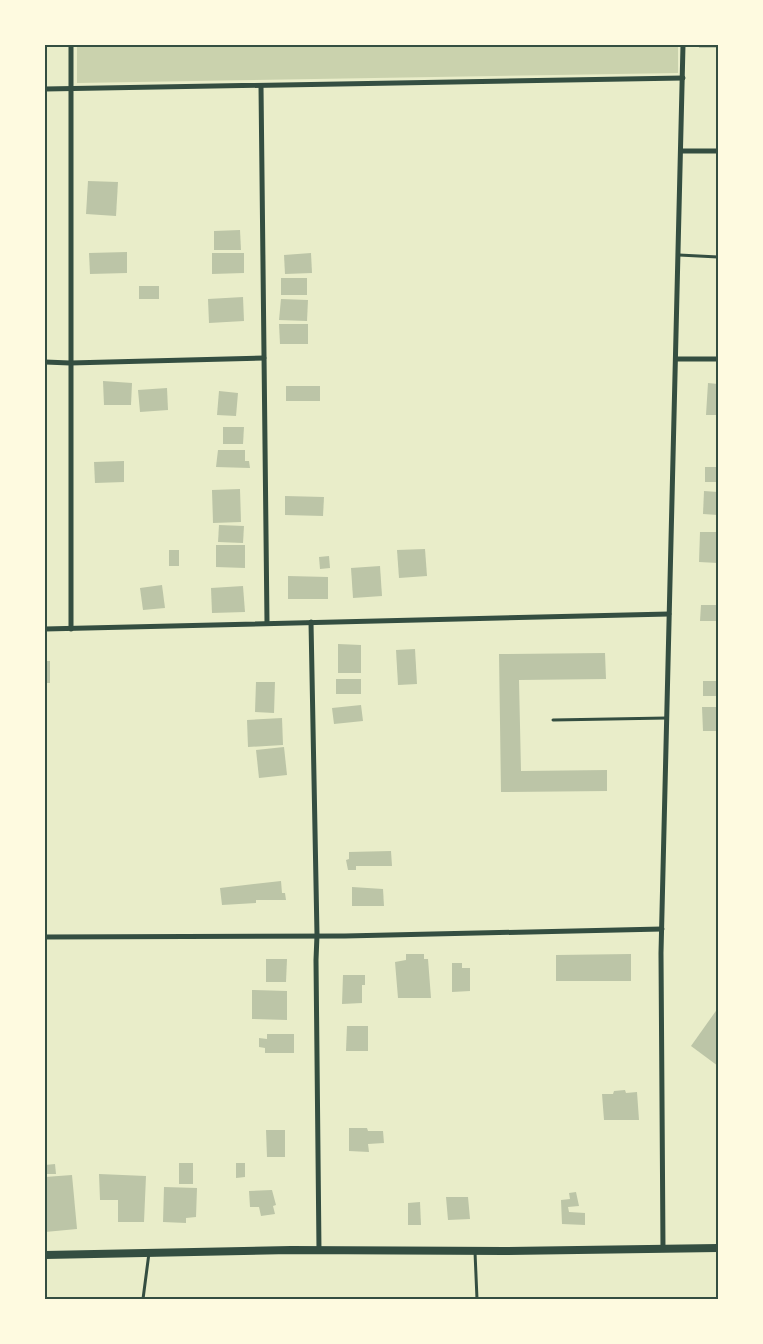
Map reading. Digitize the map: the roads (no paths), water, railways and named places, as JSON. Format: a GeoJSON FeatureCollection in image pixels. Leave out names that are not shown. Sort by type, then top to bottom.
{"type":"FeatureCollection","features":[{"type":"Feature","properties":{"kind":"street"},"geometry":{"type":"LineString","coordinates":[[71,45],[71,629]]}},
{"type":"Feature","properties":{"kind":"street"},"geometry":{"type":"LineString","coordinates":[[663,1248],[662,929],[682,151],[683,45]]}},
{"type":"Feature","properties":{"kind":"street"},"geometry":{"type":"LineString","coordinates":[[45,89],[683,78]]}},
{"type":"Feature","properties":{"kind":"street"},"geometry":{"type":"LineString","coordinates":[[261,86],[263,116],[267,623]]}},
{"type":"Feature","properties":{"kind":"street"},"geometry":{"type":"LineString","coordinates":[[682,151],[718,151]]}},
{"type":"Feature","properties":{"kind":"street"},"geometry":{"type":"LineString","coordinates":[[45,362],[264,358]]}},
{"type":"Feature","properties":{"kind":"street"},"geometry":{"type":"LineString","coordinates":[[676,359],[718,359]]}},
{"type":"Feature","properties":{"kind":"street"},"geometry":{"type":"LineString","coordinates":[[45,629],[669,614]]}},
{"type":"Feature","properties":{"kind":"street"},"geometry":{"type":"LineString","coordinates":[[312,622],[318,935],[316,960],[319,1250]]}},
{"type":"Feature","properties":{"kind":"street"},"geometry":{"type":"LineString","coordinates":[[45,936],[318,935],[662,929]]}},
{"type":"Feature","properties":{"kind":"street"},"geometry":{"type":"LineString","coordinates":[[45,1255],[319,1250],[475,1251],[718,1248]]}},
{"type":"Feature","properties":{"kind":"lane"},"geometry":{"type":"LineString","coordinates":[[679,255],[718,257]]}},
{"type":"Feature","properties":{"kind":"lane"},"geometry":{"type":"LineString","coordinates":[[553,720],[667,718]]}},
{"type":"Feature","properties":{"kind":"lane"},"geometry":{"type":"LineString","coordinates":[[475,1251],[476,1299]]}},
{"type":"Feature","properties":{"kind":"lane"},"geometry":{"type":"LineString","coordinates":[[143,1299],[149,1253]]}}]}
